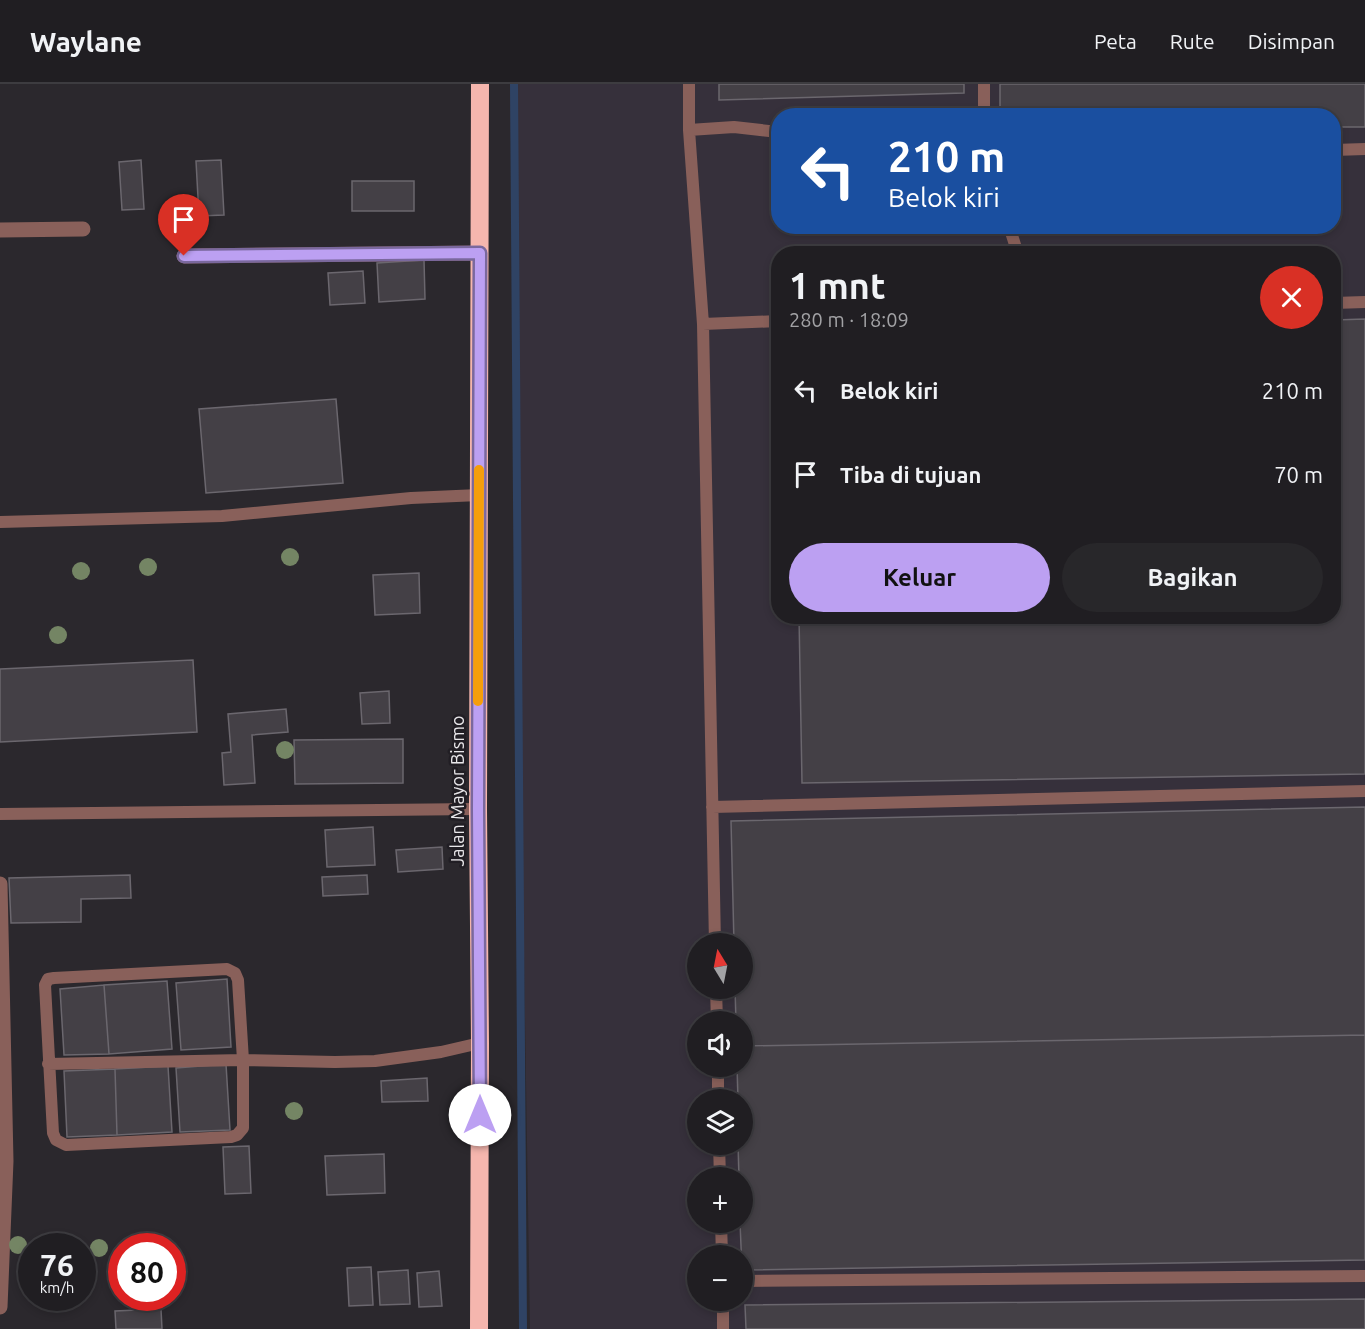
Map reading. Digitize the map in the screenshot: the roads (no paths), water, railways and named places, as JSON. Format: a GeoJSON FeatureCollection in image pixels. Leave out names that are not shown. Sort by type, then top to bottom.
{"type":"FeatureCollection","features":[{"type":"Feature","properties":{"kind":"highway","name":"Jalan Mayor Bismo"},"geometry":{"type":"LineString","coordinates":[[479,1329],[480,84]]}},
{"type":"Feature","properties":{"kind":"street"},"geometry":{"type":"LineString","coordinates":[[0,230],[83,229]]}},
{"type":"Feature","properties":{"kind":"street"},"geometry":{"type":"LineString","coordinates":[[184,256],[480,253]]}},
{"type":"Feature","properties":{"kind":"street"},"geometry":{"type":"LineString","coordinates":[[0,884],[6,1161],[0,1307]]}},
{"type":"Feature","properties":{"kind":"lane"},"geometry":{"type":"LineString","coordinates":[[689,84],[689,130],[703,324],[715,933]]}},
{"type":"Feature","properties":{"kind":"lane"},"geometry":{"type":"LineString","coordinates":[[984,84],[984,108]]}},
{"type":"Feature","properties":{"kind":"lane"},"geometry":{"type":"LineString","coordinates":[[689,130],[734,127],[771,131]]}},
{"type":"Feature","properties":{"kind":"lane"},"geometry":{"type":"LineString","coordinates":[[1341,150],[1365,149]]}},
{"type":"Feature","properties":{"kind":"lane"},"geometry":{"type":"LineString","coordinates":[[1341,303],[1365,302]]}},
{"type":"Feature","properties":{"kind":"lane"},"geometry":{"type":"LineString","coordinates":[[703,324],[771,321]]}},
{"type":"Feature","properties":{"kind":"lane"},"geometry":{"type":"LineString","coordinates":[[0,522],[222,516],[411,498],[479,495]]}},
{"type":"Feature","properties":{"kind":"lane"},"geometry":{"type":"LineString","coordinates":[[712,807],[1365,791]]}},
{"type":"Feature","properties":{"kind":"lane"},"geometry":{"type":"LineString","coordinates":[[0,814],[478,809]]}},
{"type":"Feature","properties":{"kind":"lane"},"geometry":{"type":"LineString","coordinates":[[227,969],[235,973],[238,980],[243,1060],[243,1128],[237,1135],[66,1144],[56,1140],[53,1133],[48,1064],[45,985],[48,979],[227,969]]}},
{"type":"Feature","properties":{"kind":"lane"},"geometry":{"type":"LineString","coordinates":[[48,1064],[243,1060],[375,1061],[480,1044]]}},
{"type":"Feature","properties":{"kind":"lane"},"geometry":{"type":"LineString","coordinates":[[753,1281],[1365,1276]]}},
{"type":"Feature","properties":{"kind":"lane"},"geometry":{"type":"LineString","coordinates":[[723,1311],[723,1329]]}},
{"type":"Feature","properties":{"kind":"waterway"},"geometry":{"type":"LineString","coordinates":[[514,84],[523,1329]]}}]}
